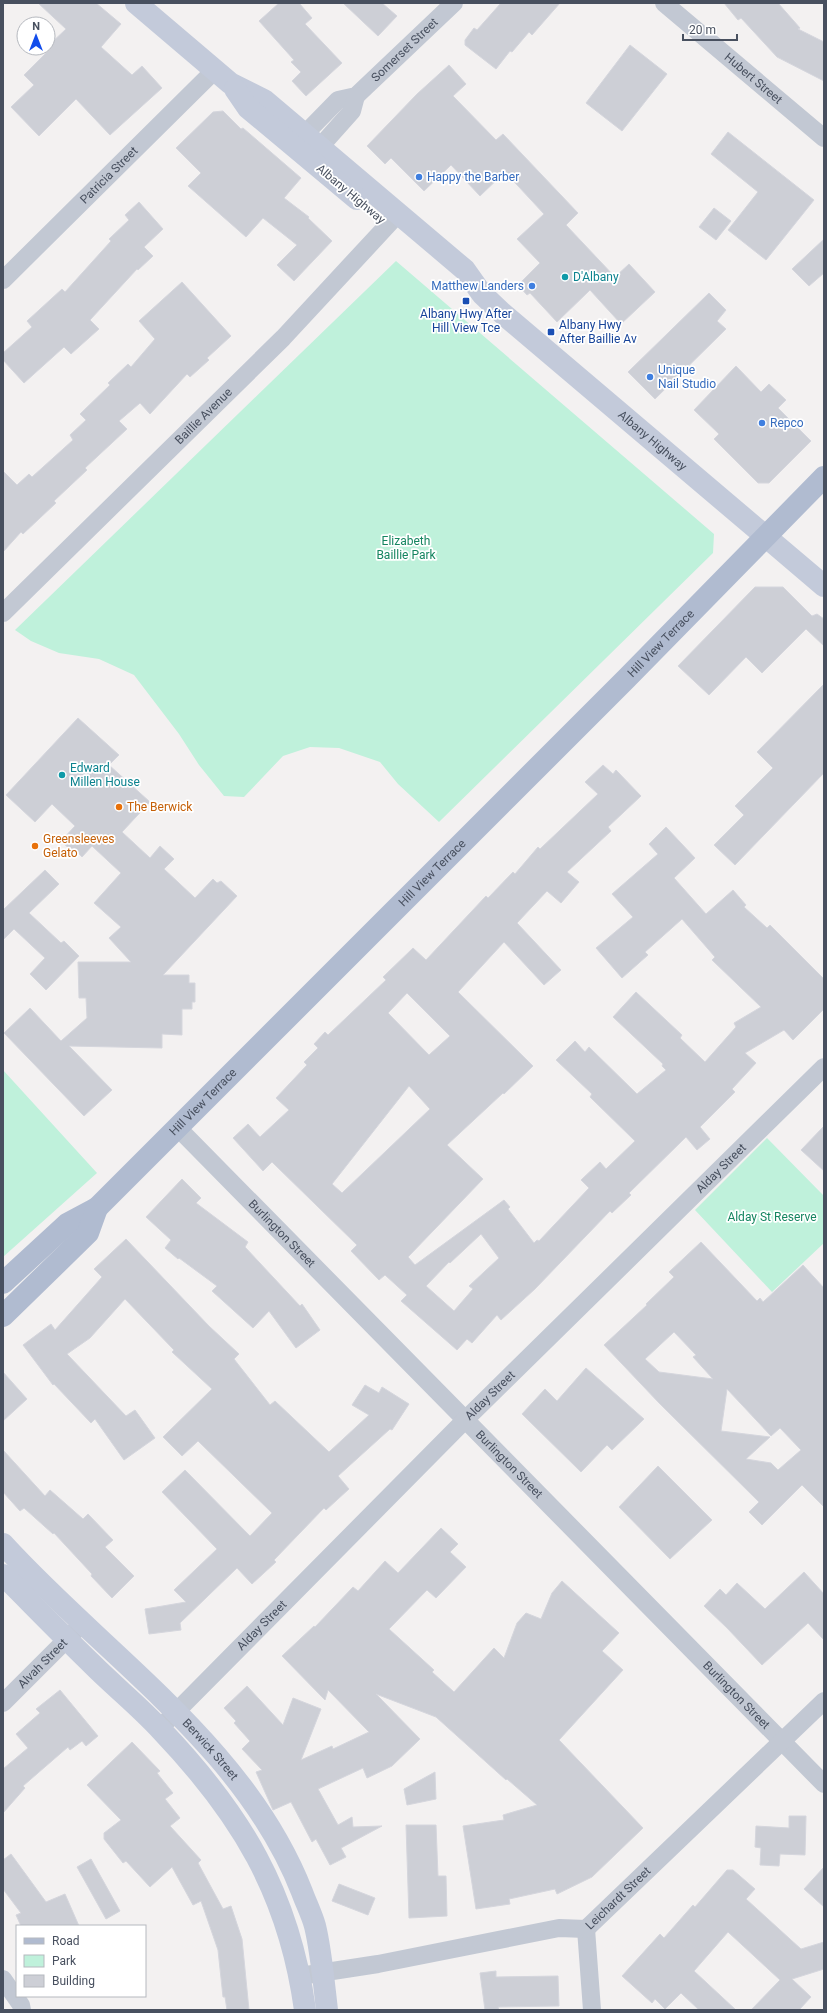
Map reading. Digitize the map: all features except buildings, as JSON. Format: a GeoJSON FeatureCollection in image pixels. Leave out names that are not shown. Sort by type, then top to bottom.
{"type":"FeatureCollection","features":[{"type":"Feature","properties":{"kind":"main road","name":"Albany Highway"},"geometry":{"type":"LineString","coordinates":[[136,3],[222,77],[264,100],[307,147],[393,220],[465,270],[482,294],[824,586]]}},
{"type":"Feature","properties":{"kind":"main road","name":"Hill View Terrace"},"geometry":{"type":"LineString","coordinates":[[3,1283],[67,1224],[97,1208],[767,538],[824,477]]}},
{"type":"Feature","properties":{"kind":"main road","name":"Hill View Terrace"},"geometry":{"type":"LineString","coordinates":[[3,1316],[88,1233],[97,1208]]}},
{"type":"Feature","properties":{"kind":"main road","name":"Berwick Street"},"geometry":{"type":"LineString","coordinates":[[3,1544],[34,1579],[176,1712],[244,1789],[273,1831],[292,1868],[315,1926],[327,2010]]}},
{"type":"Feature","properties":{"kind":"main road","name":"Berwick Street"},"geometry":{"type":"LineString","coordinates":[[3,1575],[160,1729],[215,1790],[238,1824],[264,1870],[283,1914],[300,1976],[305,2010]]}},
{"type":"Feature","properties":{"kind":"street","name":"Somerset Street"},"geometry":{"type":"LineString","coordinates":[[307,147],[338,100],[356,96],[454,3]]}},
{"type":"Feature","properties":{"kind":"street","name":"Hubert Street"},"geometry":{"type":"LineString","coordinates":[[664,3],[824,138]]}},
{"type":"Feature","properties":{"kind":"street","name":"Patricia Street"},"geometry":{"type":"LineString","coordinates":[[3,280],[222,77]]}},
{"type":"Feature","properties":{"kind":"street","name":"Baillie Avenue"},"geometry":{"type":"LineString","coordinates":[[3,613],[283,338],[393,220]]}},
{"type":"Feature","properties":{"kind":"street","name":"Alday Street"},"geometry":{"type":"LineString","coordinates":[[160,1729],[466,1418],[824,1067]]}},
{"type":"Feature","properties":{"kind":"street","name":"Burlington Street"},"geometry":{"type":"LineString","coordinates":[[178,1128],[466,1418],[824,1784]]}},
{"type":"Feature","properties":{"kind":"street","name":"Alvah Street"},"geometry":{"type":"LineString","coordinates":[[3,1703],[82,1624]]}},
{"type":"Feature","properties":{"kind":"street","name":"Leichardt Street"},"geometry":{"type":"LineString","coordinates":[[300,1976],[378,1964],[559,1928],[586,1928],[824,1701]]}},
{"type":"Feature","properties":{"kind":"street"},"geometry":{"type":"LineString","coordinates":[[586,1928],[592,2010]]}},
{"type":"Feature","properties":{"kind":"street"},"geometry":{"type":"LineString","coordinates":[[3,1979],[21,2005],[22,2010]]}},
{"type":"Feature","properties":{"kind":"green space","name":"Elizabeth Baillie Park"},"geometry":{"type":"Polygon","coordinates":[[[396,261],[714,534],[713,553],[439,822],[398,784],[380,762],[339,748],[310,747],[283,756],[244,797],[224,796],[199,765],[179,734],[134,675],[99,659],[59,653],[31,641],[15,630],[396,261]]]}},
{"type":"Feature","properties":{"kind":"green space"},"geometry":{"type":"Polygon","coordinates":[[[3,1070],[97,1173],[3,1257],[3,1070]]]}},
{"type":"Feature","properties":{"kind":"green space","name":"Alday St Reserve"},"geometry":{"type":"Polygon","coordinates":[[[767,1138],[824,1196],[824,1243],[772,1292],[695,1210],[767,1138]]]}},
{"type":"Feature","properties":{"kind":"place","name":"Happy the Barber"},"geometry":{"type":"Point","coordinates":[419,177]}},
{"type":"Feature","properties":{"kind":"place","name":"D'Albany"},"geometry":{"type":"Point","coordinates":[565,277]}},
{"type":"Feature","properties":{"kind":"place","name":"Matthew Landers"},"geometry":{"type":"Point","coordinates":[532,286]}},
{"type":"Feature","properties":{"kind":"place","name":"Albany Hwy After Hill View Tce"},"geometry":{"type":"Point","coordinates":[466,301]}},
{"type":"Feature","properties":{"kind":"place","name":"Albany Hwy After Baillie Av"},"geometry":{"type":"Point","coordinates":[551,332]}},
{"type":"Feature","properties":{"kind":"place","name":"Unique Nail Studio"},"geometry":{"type":"Point","coordinates":[650,377]}},
{"type":"Feature","properties":{"kind":"place","name":"Repco"},"geometry":{"type":"Point","coordinates":[762,423]}},
{"type":"Feature","properties":{"kind":"place","name":"Edward Millen House"},"geometry":{"type":"Point","coordinates":[62,775]}},
{"type":"Feature","properties":{"kind":"place","name":"The Berwick"},"geometry":{"type":"Point","coordinates":[119,807]}},
{"type":"Feature","properties":{"kind":"place","name":"Greensleeves Gelato"},"geometry":{"type":"Point","coordinates":[35,846]}}]}
